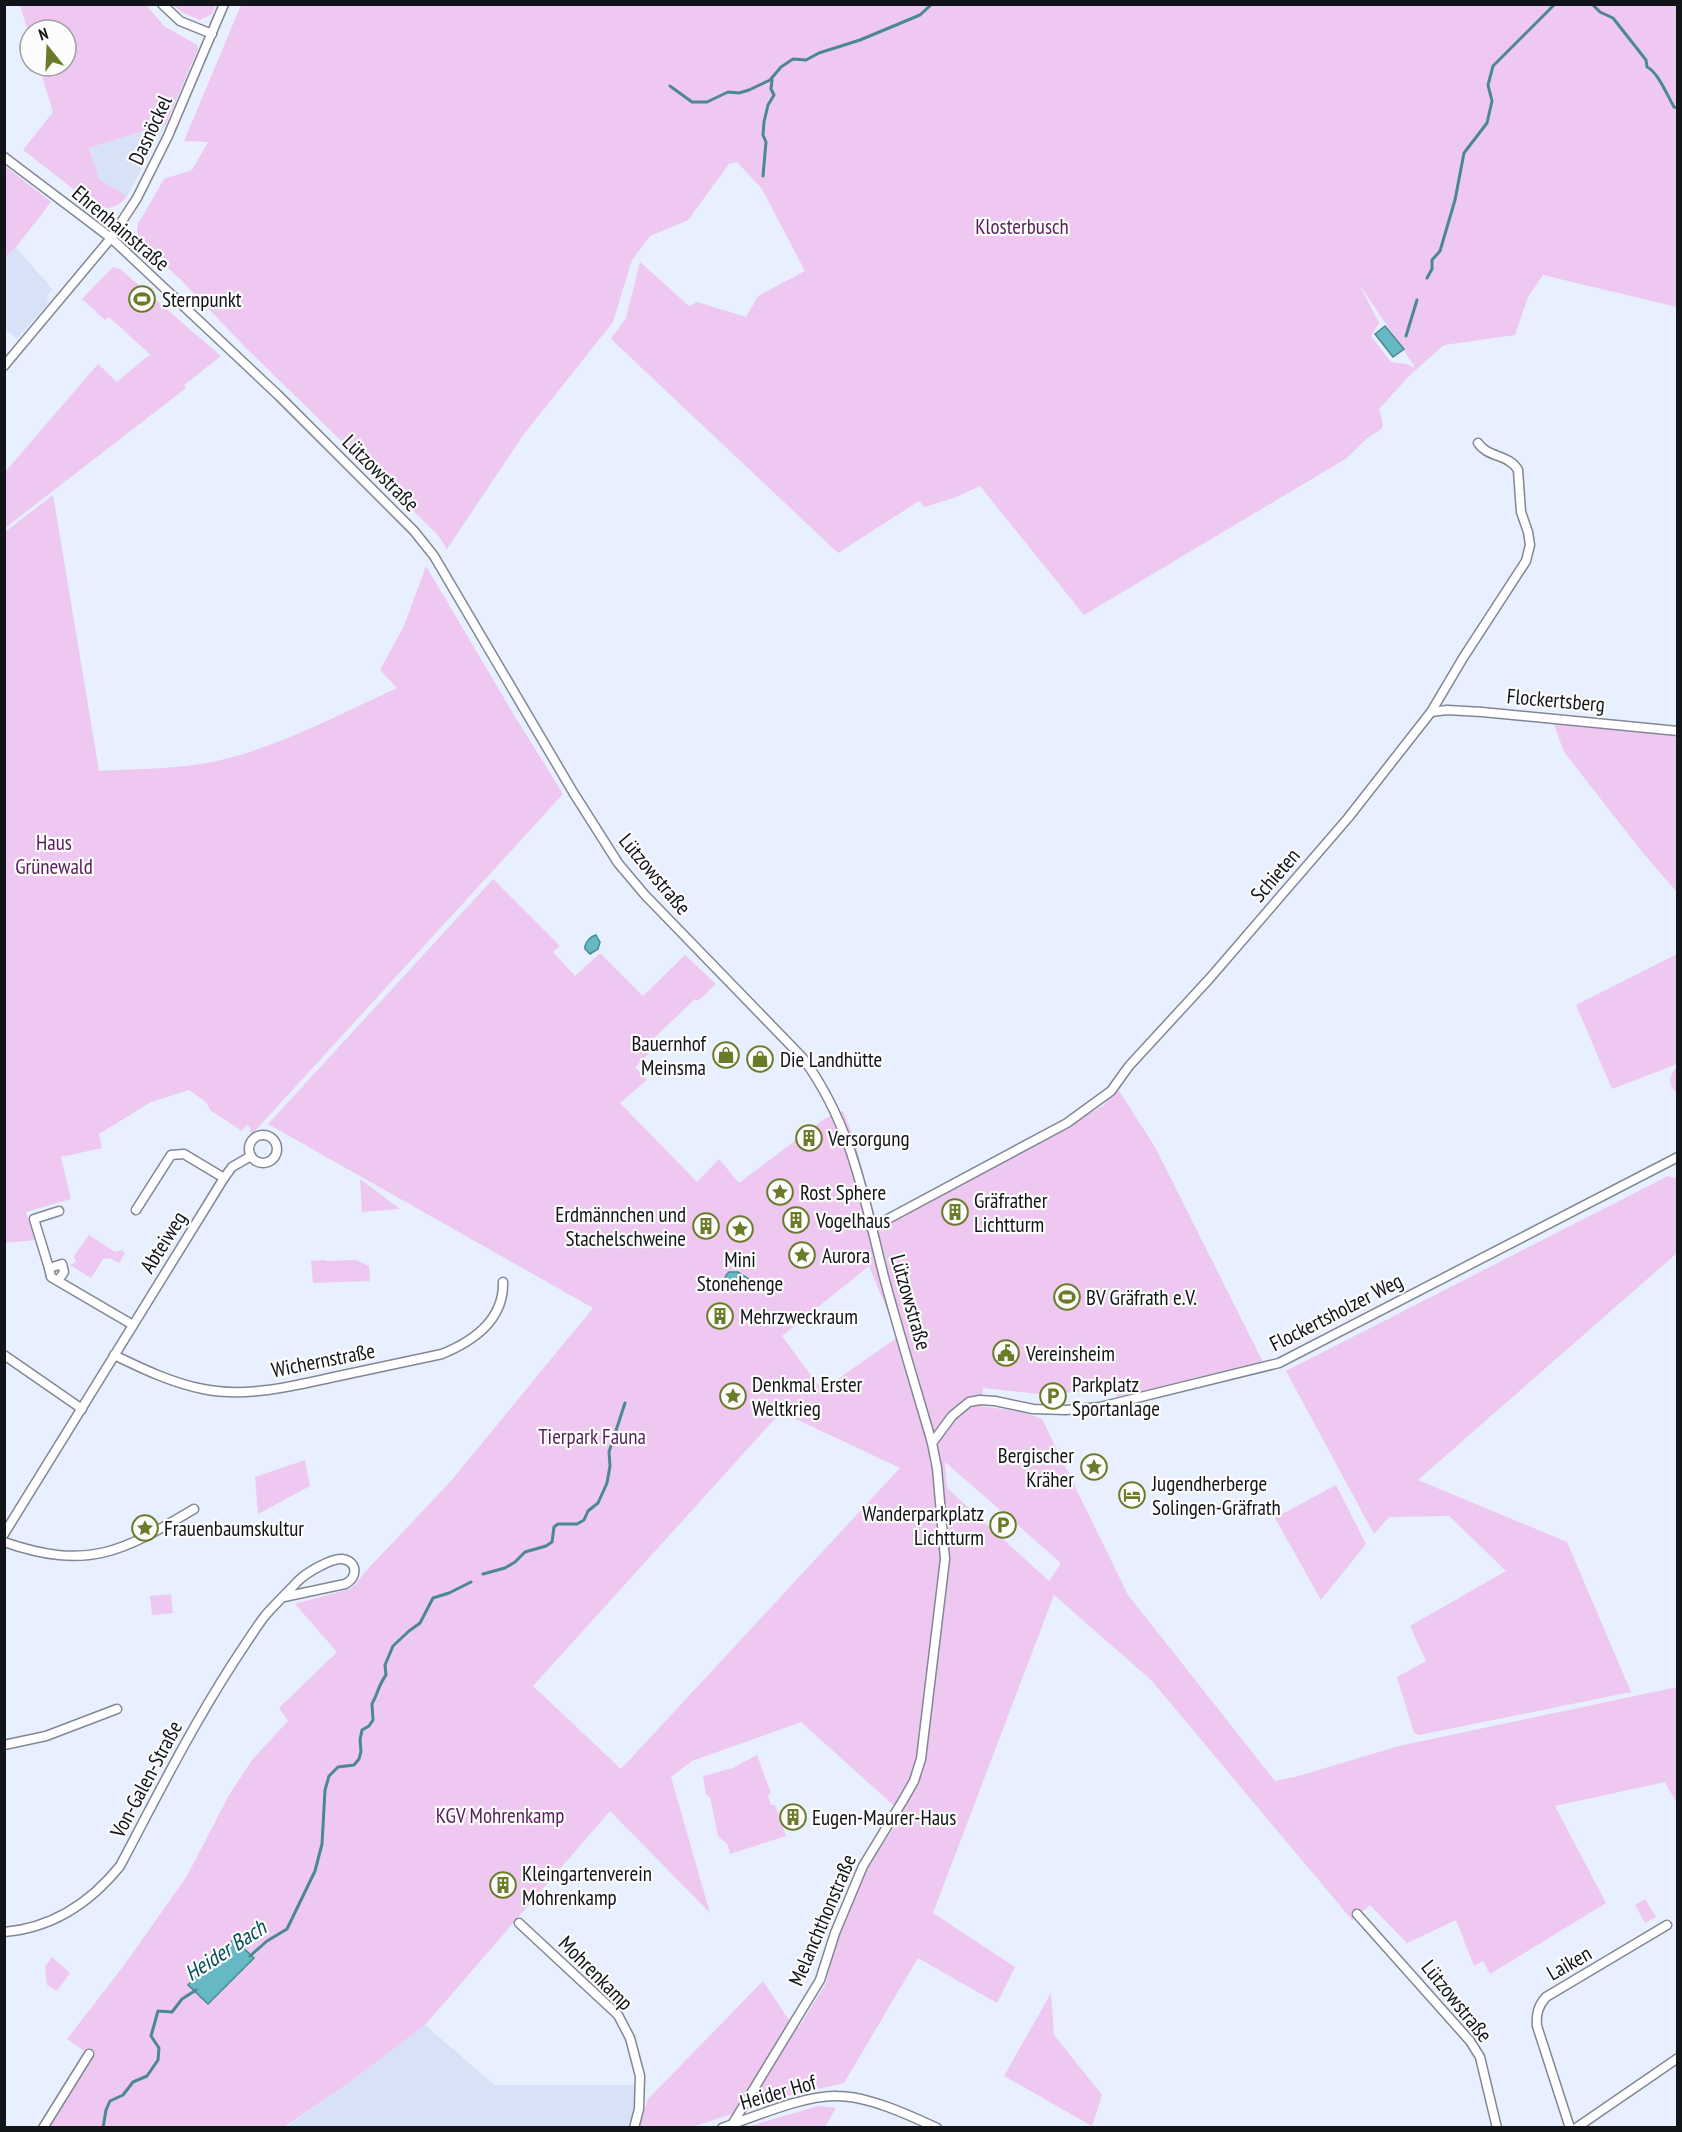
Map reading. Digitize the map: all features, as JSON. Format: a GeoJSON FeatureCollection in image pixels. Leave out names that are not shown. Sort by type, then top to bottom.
{"type":"FeatureCollection","features":[{"type":"Feature","properties":{"kind":"street"},"geometry":{"type":"LineString","coordinates":[[162,4],[180,21],[212,34]]}},
{"type":"Feature","properties":{"kind":"street","name":"Dasnöckel"},"geometry":{"type":"LineString","coordinates":[[4,366],[111,238],[137,198],[168,136],[224,4]]}},
{"type":"Feature","properties":{"kind":"street","name":"Ehrenhainstraße"},"geometry":{"type":"LineString","coordinates":[[4,157],[111,238],[237,356]]}},
{"type":"Feature","properties":{"kind":"street","name":"Lützowstraße"},"geometry":{"type":"LineString","coordinates":[[237,356],[414,531],[434,556],[573,792],[618,863],[645,895],[802,1057],[816,1076],[843,1129],[858,1171],[937,1468]]}},
{"type":"Feature","properties":{"kind":"street","name":"Schieten"},"geometry":{"type":"LineString","coordinates":[[872,1228],[1067,1123],[1111,1091],[1129,1066],[1210,978],[1348,818],[1431,712],[1462,658],[1522,570],[1529,552],[1528,532],[1521,512],[1518,471],[1515,465],[1508,460],[1484,451],[1478,443]]}},
{"type":"Feature","properties":{"kind":"street","name":"Flockertsberg"},"geometry":{"type":"LineString","coordinates":[[1431,712],[1447,710],[1482,712],[1677,731]]}},
{"type":"Feature","properties":{"kind":"street","name":"Abteiweg"},"geometry":{"type":"LineString","coordinates":[[136,1210],[171,1155],[184,1154],[224,1178]]}},
{"type":"Feature","properties":{"kind":"street","name":"Abteiweg"},"geometry":{"type":"LineString","coordinates":[[4,1534],[224,1178],[232,1167],[251,1156]]}},
{"type":"Feature","properties":{"kind":"street","name":"Flockertsholzer Weg"},"geometry":{"type":"LineString","coordinates":[[932,1443],[952,1416],[969,1402],[995,1401],[1033,1409],[1066,1410],[1100,1407],[1279,1363],[1677,1157]]}},
{"type":"Feature","properties":{"kind":"street"},"geometry":{"type":"LineString","coordinates":[[59,1211],[34,1219],[51,1277],[133,1325]]}},
{"type":"Feature","properties":{"kind":"street"},"geometry":{"type":"LineString","coordinates":[[49,1268],[62,1264],[64,1272],[58,1281]]}},
{"type":"Feature","properties":{"kind":"street","name":"Wichernstraße"},"geometry":{"type":"LineString","coordinates":[[114,1355],[150,1372],[206,1390],[264,1390],[300,1385],[441,1354],[459,1347],[493,1320],[501,1303],[503,1282]]}},
{"type":"Feature","properties":{"kind":"street"},"geometry":{"type":"LineString","coordinates":[[4,1355],[82,1408]]}},
{"type":"Feature","properties":{"kind":"street","name":"Melanchthonstraße"},"geometry":{"type":"LineString","coordinates":[[731,2126],[820,1980],[835,1933],[863,1866],[914,1781],[921,1759],[945,1559],[937,1468]]}},
{"type":"Feature","properties":{"kind":"street"},"geometry":{"type":"LineString","coordinates":[[4,1542],[55,1556],[74,1557],[100,1554],[135,1543],[194,1509]]}},
{"type":"Feature","properties":{"kind":"street","name":"Von-Galen-Straße"},"geometry":{"type":"LineString","coordinates":[[4,1932],[34,1927],[65,1914],[93,1896],[120,1866],[180,1752],[218,1687],[263,1618],[284,1596],[304,1576],[328,1563],[342,1559],[354,1568],[353,1579],[345,1584],[284,1596]]}},
{"type":"Feature","properties":{"kind":"street"},"geometry":{"type":"LineString","coordinates":[[4,1745],[46,1736],[117,1709]]}},
{"type":"Feature","properties":{"kind":"street","name":"Lützowstraße"},"geometry":{"type":"LineString","coordinates":[[1357,1914],[1470,2041],[1480,2057],[1497,2127]]}},
{"type":"Feature","properties":{"kind":"street","name":"Mohrenkamp"},"geometry":{"type":"LineString","coordinates":[[519,1923],[618,2015],[630,2038],[640,2076],[639,2109],[634,2127]]}},
{"type":"Feature","properties":{"kind":"street","name":"Laiken"},"geometry":{"type":"LineString","coordinates":[[1570,2127],[1537,2026],[1537,2012],[1546,1997],[1667,1925]]}},
{"type":"Feature","properties":{"kind":"street"},"geometry":{"type":"LineString","coordinates":[[43,2127],[89,2054]]}},
{"type":"Feature","properties":{"kind":"street"},"geometry":{"type":"LineString","coordinates":[[1576,2127],[1677,2058]]}},
{"type":"Feature","properties":{"kind":"street","name":"Heider Hof"},"geometry":{"type":"LineString","coordinates":[[722,2127],[807,2101],[837,2096],[868,2102],[938,2127]]}},
{"type":"Feature","properties":{"kind":"shaded area"},"geometry":{"type":"Polygon","coordinates":[[[166,124],[127,196],[99,179],[89,148],[166,124]]]}},
{"type":"Feature","properties":{"kind":"shaded area"},"geometry":{"type":"Polygon","coordinates":[[[16,247],[53,290],[50,291],[46,306],[17,339],[5,329],[5,258],[16,247]]]}},
{"type":"Feature","properties":{"kind":"shaded area"},"geometry":{"type":"Polygon","coordinates":[[[425,2025],[495,2085],[637,2085],[636,2101],[628,2127],[284,2128],[425,2025]]]}},
{"type":"Feature","properties":{"kind":"green space"},"geometry":{"type":"Polygon","coordinates":[[[20,5],[146,5],[164,26],[197,45],[198,49],[166,124],[89,148],[99,179],[127,196],[116,206],[103,208],[94,205],[23,150],[53,112],[43,78],[78,78],[78,18],[24,18],[20,5]]]}},
{"type":"Feature","properties":{"kind":"green space"},"geometry":{"type":"Polygon","coordinates":[[[173,5],[216,5],[212,14],[200,20],[183,13],[173,5]]]}},
{"type":"Feature","properties":{"kind":"green space","name":"Klosterbusch"},"geometry":{"type":"Polygon","coordinates":[[[241,5],[1677,5],[1677,307],[1543,275],[1528,297],[1515,335],[1444,345],[1410,375],[1379,409],[1383,425],[1381,429],[1366,439],[1347,458],[1084,615],[980,486],[925,507],[919,501],[838,553],[611,339],[626,318],[640,262],[689,306],[697,302],[746,317],[758,296],[805,271],[762,189],[737,162],[729,164],[688,220],[650,236],[632,260],[613,322],[524,434],[447,549],[438,535],[142,244],[137,231],[138,224],[164,179],[192,170],[208,142],[184,141],[241,5]],[[1359,284],[1379,323],[1371,336],[1391,362],[1415,367],[1359,284]]]}},
{"type":"Feature","properties":{"kind":"green space"},"geometry":{"type":"Polygon","coordinates":[[[5,166],[51,202],[5,258],[5,166]]]}},
{"type":"Feature","properties":{"kind":"green space"},"geometry":{"type":"Polygon","coordinates":[[[113,267],[120,269],[221,356],[184,385],[186,388],[5,528],[5,472],[98,364],[117,382],[149,355],[153,357],[109,317],[105,320],[82,299],[113,267]]]}},
{"type":"Feature","properties":{"kind":"green space","name":"Haus Grünewald"},"geometry":{"type":"Polygon","coordinates":[[[53,495],[99,771],[175,767],[226,759],[276,743],[397,688],[380,670],[404,626],[426,566],[563,794],[253,1133],[246,1125],[242,1131],[210,1110],[206,1102],[189,1090],[151,1102],[99,1134],[102,1148],[61,1157],[71,1199],[26,1212],[35,1240],[5,1243],[5,532],[53,495]]]}},
{"type":"Feature","properties":{"kind":"green space"},"geometry":{"type":"Polygon","coordinates":[[[1553,722],[1677,735],[1677,892],[1643,853],[1564,752],[1553,722]]]}},
{"type":"Feature","properties":{"kind":"green space"},"geometry":{"type":"Polygon","coordinates":[[[493,879],[560,946],[553,952],[575,976],[600,953],[643,996],[685,955],[716,984],[698,1001],[695,999],[652,1040],[657,1046],[635,1067],[647,1080],[620,1103],[697,1182],[719,1159],[739,1183],[824,1119],[843,1111],[854,1138],[874,1215],[883,1216],[905,1204],[911,1212],[1103,1106],[1118,1089],[1155,1147],[1263,1362],[1117,1397],[1116,1390],[1039,1394],[983,1388],[981,1406],[1023,1412],[1042,1419],[1128,1595],[1275,1781],[1399,1746],[1677,1687],[1677,1804],[1665,1782],[1555,1806],[1606,1903],[1490,1974],[1483,1961],[1474,1966],[1456,1920],[1407,1943],[1370,1905],[1352,1920],[1151,1680],[1054,1595],[933,1913],[1015,1967],[997,2003],[918,1958],[844,2083],[787,2096],[692,2127],[639,2127],[648,2099],[763,1981],[789,2020],[799,2027],[826,1983],[838,1934],[864,1872],[903,1814],[801,1722],[692,1761],[671,1777],[710,1913],[610,1811],[425,2025],[350,2082],[284,2127],[49,2128],[92,2056],[67,2039],[125,1964],[187,1876],[229,1795],[252,1760],[288,1721],[279,1708],[337,1652],[295,1604],[349,1589],[355,1585],[451,1481],[593,1308],[268,1124],[493,879]],[[869,1266],[782,1336],[822,1390],[898,1337],[869,1266]],[[781,1412],[533,1686],[621,1769],[900,1468],[781,1412]],[[945,1462],[947,1488],[1049,1581],[1061,1563],[945,1462]],[[234,1939],[189,1985],[208,2004],[254,1958],[234,1939]]]}},
{"type":"Feature","properties":{"kind":"green space"},"geometry":{"type":"Polygon","coordinates":[[[1677,954],[1677,1064],[1612,1089],[1576,1005],[1677,954]]]}},
{"type":"Feature","properties":{"kind":"green space"},"geometry":{"type":"Polygon","coordinates":[[[1677,1067],[1677,1093],[1670,1080],[1677,1067]]]}},
{"type":"Feature","properties":{"kind":"green space"},"geometry":{"type":"Polygon","coordinates":[[[1668,1176],[1677,1179],[1677,1253],[1418,1480],[1567,1542],[1631,1692],[1419,1735],[1414,1733],[1397,1677],[1426,1661],[1410,1626],[1506,1571],[1449,1516],[1389,1517],[1374,1534],[1286,1371],[1668,1176]]]}},
{"type":"Feature","properties":{"kind":"green space"},"geometry":{"type":"Polygon","coordinates":[[[360,1179],[400,1209],[362,1212],[360,1179]]]}},
{"type":"Feature","properties":{"kind":"green space"},"geometry":{"type":"Polygon","coordinates":[[[89,1235],[115,1252],[122,1250],[125,1253],[119,1263],[110,1258],[103,1259],[91,1278],[70,1265],[76,1262],[74,1256],[89,1235]]]}},
{"type":"Feature","properties":{"kind":"green space"},"geometry":{"type":"Polygon","coordinates":[[[356,1260],[369,1266],[370,1281],[313,1283],[311,1261],[356,1260]]]}},
{"type":"Feature","properties":{"kind":"green space"},"geometry":{"type":"Polygon","coordinates":[[[305,1460],[310,1486],[258,1514],[255,1477],[305,1460]]]}},
{"type":"Feature","properties":{"kind":"green space"},"geometry":{"type":"Polygon","coordinates":[[[1336,1485],[1366,1544],[1321,1600],[1275,1518],[1336,1485]]]}},
{"type":"Feature","properties":{"kind":"green space"},"geometry":{"type":"Polygon","coordinates":[[[171,1594],[173,1613],[152,1615],[150,1596],[171,1594]]]}},
{"type":"Feature","properties":{"kind":"green space"},"geometry":{"type":"Polygon","coordinates":[[[757,1755],[771,1793],[768,1795],[771,1805],[775,1805],[786,1836],[730,1854],[728,1845],[718,1836],[703,1776],[733,1768],[757,1755]]]}},
{"type":"Feature","properties":{"kind":"green space"},"geometry":{"type":"Polygon","coordinates":[[[1645,1899],[1656,1917],[1645,1923],[1635,1905],[1645,1899]]]}},
{"type":"Feature","properties":{"kind":"green space"},"geometry":{"type":"Polygon","coordinates":[[[52,1957],[70,1973],[57,1991],[47,1985],[45,1967],[52,1957]]]}},
{"type":"Feature","properties":{"kind":"green space"},"geometry":{"type":"Polygon","coordinates":[[[1051,1993],[1054,2035],[1102,2095],[1092,2126],[1004,2076],[1051,1993]]]}},
{"type":"Feature","properties":{"kind":"green space"},"geometry":{"type":"Polygon","coordinates":[[[818,2106],[836,2108],[825,2127],[747,2127],[818,2106]]]}},
{"type":"Feature","properties":{"kind":"water"},"geometry":{"type":"Polygon","coordinates":[[[1385,326],[1404,349],[1393,357],[1375,334],[1385,326]]]}},
{"type":"Feature","properties":{"kind":"water"},"geometry":{"type":"Polygon","coordinates":[[[596,935],[600,942],[598,949],[590,954],[585,949],[586,944],[596,935]]]}},
{"type":"Feature","properties":{"kind":"water"},"geometry":{"type":"Polygon","coordinates":[[[729,1272],[738,1272],[749,1279],[744,1291],[726,1292],[724,1282],[729,1272]]]}},
{"type":"Feature","properties":{"kind":"water"},"geometry":{"type":"Polygon","coordinates":[[[234,1939],[254,1958],[208,2004],[188,1985],[234,1939]]]}},
{"type":"Feature","properties":{"kind":"waterway"},"geometry":{"type":"LineString","coordinates":[[670,86],[692,102],[707,102],[728,92],[739,93],[749,90],[770,80],[781,67],[793,59],[806,60],[819,53],[860,40],[920,15],[932,4]]}},
{"type":"Feature","properties":{"kind":"waterway"},"geometry":{"type":"LineString","coordinates":[[1427,278],[1432,269],[1432,260],[1440,251],[1455,200],[1464,153],[1487,123],[1492,101],[1488,85],[1493,66],[1555,4]]}},
{"type":"Feature","properties":{"kind":"waterway"},"geometry":{"type":"LineString","coordinates":[[1592,4],[1600,12],[1613,18],[1646,60],[1647,67],[1659,79],[1674,107],[1678,108]]}},
{"type":"Feature","properties":{"kind":"waterway"},"geometry":{"type":"LineString","coordinates":[[763,176],[766,142],[763,135],[764,122],[768,105],[774,95],[771,89],[772,80]]}},
{"type":"Feature","properties":{"kind":"waterway"},"geometry":{"type":"LineString","coordinates":[[1406,336],[1417,300]]}},
{"type":"Feature","properties":{"kind":"waterway","name":"Heider Bach"},"geometry":{"type":"LineString","coordinates":[[483,1574],[505,1568],[525,1552],[546,1546],[552,1542],[554,1527],[558,1524],[577,1524],[584,1520],[588,1511],[598,1503],[607,1483],[610,1466],[609,1452],[625,1403]]}},
{"type":"Feature","properties":{"kind":"waterway","name":"Heider Bach"},"geometry":{"type":"LineString","coordinates":[[250,1956],[267,1941],[287,1929],[315,1871],[322,1844],[325,1790],[329,1776],[338,1767],[354,1765],[359,1759],[362,1730],[373,1720],[372,1704],[386,1675],[385,1665],[393,1646],[420,1623],[433,1598],[471,1582]]}},
{"type":"Feature","properties":{"kind":"waterway","name":"Heider Bach"},"geometry":{"type":"LineString","coordinates":[[103,2128],[110,2101],[123,2095],[133,2082],[147,2076],[158,2060],[159,2048],[151,2036],[158,2011],[172,2012],[182,1999],[196,1990]]}},
{"type":"Feature","properties":{"kind":"place","name":"Sternpunkt"},"geometry":{"type":"Point","coordinates":[142,299]}},
{"type":"Feature","properties":{"kind":"place","name":"Bauernhof Meinsma"},"geometry":{"type":"Point","coordinates":[726,1055]}},
{"type":"Feature","properties":{"kind":"place","name":"Die Landhütte"},"geometry":{"type":"Point","coordinates":[760,1059]}},
{"type":"Feature","properties":{"kind":"place","name":"Versorgung"},"geometry":{"type":"Point","coordinates":[809,1138]}},
{"type":"Feature","properties":{"kind":"place","name":"Rost Sphere"},"geometry":{"type":"Point","coordinates":[780,1192]}},
{"type":"Feature","properties":{"kind":"place","name":"Gräfrather Lichtturm"},"geometry":{"type":"Point","coordinates":[955,1212]}},
{"type":"Feature","properties":{"kind":"place","name":"Vogelhaus"},"geometry":{"type":"Point","coordinates":[796,1220]}},
{"type":"Feature","properties":{"kind":"place","name":"Erdmännchen und Stachelschweine"},"geometry":{"type":"Point","coordinates":[706,1226]}},
{"type":"Feature","properties":{"kind":"place","name":"Mini Stonehenge"},"geometry":{"type":"Point","coordinates":[740,1229]}},
{"type":"Feature","properties":{"kind":"place","name":"Aurora"},"geometry":{"type":"Point","coordinates":[802,1255]}},
{"type":"Feature","properties":{"kind":"place","name":"BV Gräfrath e.V."},"geometry":{"type":"Point","coordinates":[1067,1297]}},
{"type":"Feature","properties":{"kind":"place","name":"Mehrzweckraum"},"geometry":{"type":"Point","coordinates":[720,1316]}},
{"type":"Feature","properties":{"kind":"place","name":"Vereinsheim"},"geometry":{"type":"Point","coordinates":[1006,1353]}},
{"type":"Feature","properties":{"kind":"place","name":"Denkmal Erster Weltkrieg"},"geometry":{"type":"Point","coordinates":[733,1396]}},
{"type":"Feature","properties":{"kind":"place","name":"Parkplatz Sportanlage"},"geometry":{"type":"Point","coordinates":[1053,1396]}},
{"type":"Feature","properties":{"kind":"place","name":"Bergischer Kräher"},"geometry":{"type":"Point","coordinates":[1094,1467]}},
{"type":"Feature","properties":{"kind":"place","name":"Jugendherberge Solingen-Gräfrath"},"geometry":{"type":"Point","coordinates":[1132,1495]}},
{"type":"Feature","properties":{"kind":"place","name":"Wanderparkplatz Lichtturm"},"geometry":{"type":"Point","coordinates":[1003,1525]}},
{"type":"Feature","properties":{"kind":"place","name":"Frauenbaumskultur"},"geometry":{"type":"Point","coordinates":[145,1528]}},
{"type":"Feature","properties":{"kind":"place","name":"Eugen-Maurer-Haus"},"geometry":{"type":"Point","coordinates":[793,1817]}},
{"type":"Feature","properties":{"kind":"place","name":"Kleingartenverein Mohrenkamp"},"geometry":{"type":"Point","coordinates":[503,1885]}},
{"type":"Feature","properties":{"kind":"park label","name":"Tierpark Fauna"},"geometry":{"type":"Point","coordinates":[592,1436]}},
{"type":"Feature","properties":{"kind":"park label","name":"KGV Mohrenkamp"},"geometry":{"type":"Point","coordinates":[500,1815]}}]}
